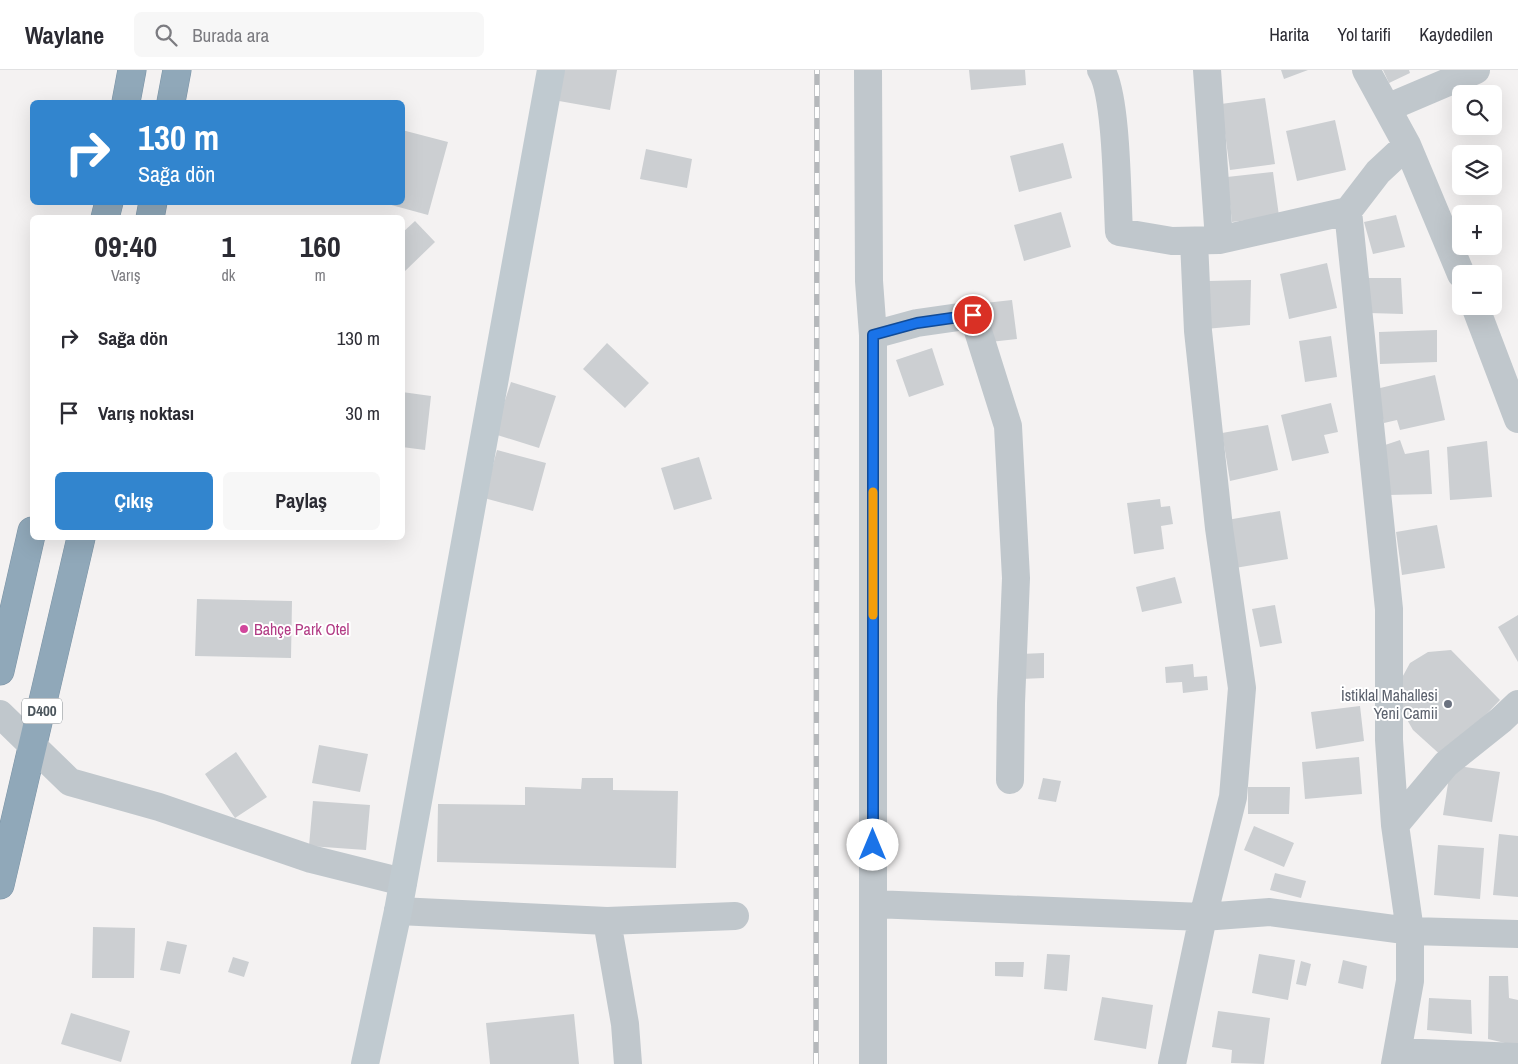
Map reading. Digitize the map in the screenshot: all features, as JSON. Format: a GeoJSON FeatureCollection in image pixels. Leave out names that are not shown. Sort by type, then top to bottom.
{"type":"FeatureCollection","features":[{"type":"Feature","properties":{"kind":"highway"},"geometry":{"type":"LineString","coordinates":[[126,100],[132,70]]}},
{"type":"Feature","properties":{"kind":"highway"},"geometry":{"type":"LineString","coordinates":[[171,100],[177,70]]}},
{"type":"Feature","properties":{"kind":"highway"},"geometry":{"type":"LineString","coordinates":[[0,671],[30,540]]}},
{"type":"Feature","properties":{"kind":"highway","name":"D400"},"geometry":{"type":"LineString","coordinates":[[0,884],[81,540]]}},
{"type":"Feature","properties":{"kind":"street"},"geometry":{"type":"LineString","coordinates":[[365,1064],[398,911],[552,70]]}},
{"type":"Feature","properties":{"kind":"street"},"geometry":{"type":"LineString","coordinates":[[868,70],[869,281],[873,335],[873,1064]]}},
{"type":"Feature","properties":{"kind":"street"},"geometry":{"type":"LineString","coordinates":[[1101,70],[1107,79],[1114,132],[1119,232],[1172,241],[1207,240],[1348,212],[1378,172],[1407,145]]}},
{"type":"Feature","properties":{"kind":"street"},"geometry":{"type":"LineString","coordinates":[[1172,1064],[1203,917],[1233,797],[1242,688],[1219,528],[1199,341],[1207,240],[1207,70]]}},
{"type":"Feature","properties":{"kind":"street"},"geometry":{"type":"LineString","coordinates":[[1366,70],[1407,145],[1458,265]]}},
{"type":"Feature","properties":{"kind":"street"},"geometry":{"type":"LineString","coordinates":[[1388,108],[1476,70]]}},
{"type":"Feature","properties":{"kind":"street"},"geometry":{"type":"LineString","coordinates":[[1348,212],[1389,609],[1389,740],[1396,825],[1410,931],[1410,981],[1396,1058],[1518,1057]]}},
{"type":"Feature","properties":{"kind":"street"},"geometry":{"type":"LineString","coordinates":[[873,335],[917,323],[973,315],[1008,426],[1016,578],[1010,780]]}},
{"type":"Feature","properties":{"kind":"street"},"geometry":{"type":"LineString","coordinates":[[1478,315],[1518,419]]}},
{"type":"Feature","properties":{"kind":"street"},"geometry":{"type":"LineString","coordinates":[[0,714],[70,782],[160,807],[311,859],[403,882]]}},
{"type":"Feature","properties":{"kind":"street"},"geometry":{"type":"LineString","coordinates":[[1396,825],[1446,764],[1512,717]]}},
{"type":"Feature","properties":{"kind":"street"},"geometry":{"type":"LineString","coordinates":[[873,904],[1203,917],[1270,912],[1410,931],[1518,934]]}},
{"type":"Feature","properties":{"kind":"street"},"geometry":{"type":"LineString","coordinates":[[398,911],[607,921],[734,916]]}},
{"type":"Feature","properties":{"kind":"street"},"geometry":{"type":"LineString","coordinates":[[607,921],[625,1024],[628,1064]]}},
{"type":"Feature","properties":{"kind":"building"},"geometry":{"type":"Polygon","coordinates":[[[564,70],[617,70],[610,110],[559,101],[564,70]]]}},
{"type":"Feature","properties":{"kind":"building"},"geometry":{"type":"Polygon","coordinates":[[[969,70],[1025,70],[1026,85],[971,90],[969,70]]]}},
{"type":"Feature","properties":{"kind":"building"},"geometry":{"type":"Polygon","coordinates":[[[1281,70],[1308,70],[1284,79],[1281,70]]]}},
{"type":"Feature","properties":{"kind":"building"},"geometry":{"type":"Polygon","coordinates":[[[1383,70],[1409,70],[1410,73],[1389,83],[1383,70]]]}},
{"type":"Feature","properties":{"kind":"building"},"geometry":{"type":"Polygon","coordinates":[[[1265,98],[1275,164],[1230,170],[1221,104],[1265,98]]]}},
{"type":"Feature","properties":{"kind":"building"},"geometry":{"type":"Polygon","coordinates":[[[1335,120],[1346,170],[1297,181],[1286,131],[1335,120]]]}},
{"type":"Feature","properties":{"kind":"building"},"geometry":{"type":"Polygon","coordinates":[[[405,131],[448,142],[428,215],[391,205],[405,205],[405,131]]]}},
{"type":"Feature","properties":{"kind":"building"},"geometry":{"type":"Polygon","coordinates":[[[1063,143],[1072,178],[1019,192],[1010,156],[1063,143]]]}},
{"type":"Feature","properties":{"kind":"building"},"geometry":{"type":"Polygon","coordinates":[[[646,149],[692,159],[687,188],[640,179],[646,149]]]}},
{"type":"Feature","properties":{"kind":"building"},"geometry":{"type":"Polygon","coordinates":[[[1273,172],[1279,216],[1232,222],[1227,177],[1273,172]]]}},
{"type":"Feature","properties":{"kind":"building"},"geometry":{"type":"Polygon","coordinates":[[[1061,212],[1071,247],[1024,261],[1014,225],[1061,212]]]}},
{"type":"Feature","properties":{"kind":"building"},"geometry":{"type":"Polygon","coordinates":[[[1396,215],[1405,247],[1373,254],[1364,222],[1396,215]]]}},
{"type":"Feature","properties":{"kind":"building"},"geometry":{"type":"Polygon","coordinates":[[[415,221],[435,242],[405,271],[405,230],[415,221]]]}},
{"type":"Feature","properties":{"kind":"building"},"geometry":{"type":"Polygon","coordinates":[[[1327,263],[1337,308],[1289,319],[1280,274],[1327,263]]]}},
{"type":"Feature","properties":{"kind":"building"},"geometry":{"type":"Polygon","coordinates":[[[1368,278],[1401,278],[1403,314],[1369,313],[1368,278]]]}},
{"type":"Feature","properties":{"kind":"building"},"geometry":{"type":"Polygon","coordinates":[[[1251,280],[1250,325],[1205,329],[1208,281],[1251,280]]]}},
{"type":"Feature","properties":{"kind":"building"},"geometry":{"type":"Polygon","coordinates":[[[1012,300],[1017,339],[990,342],[985,303],[1012,300]]]}},
{"type":"Feature","properties":{"kind":"building"},"geometry":{"type":"Polygon","coordinates":[[[1437,330],[1437,362],[1380,364],[1379,332],[1437,330]]]}},
{"type":"Feature","properties":{"kind":"building"},"geometry":{"type":"Polygon","coordinates":[[[1331,336],[1337,377],[1305,382],[1299,341],[1331,336]]]}},
{"type":"Feature","properties":{"kind":"building"},"geometry":{"type":"Polygon","coordinates":[[[607,343],[649,383],[625,408],[583,369],[607,343]]]}},
{"type":"Feature","properties":{"kind":"building"},"geometry":{"type":"Polygon","coordinates":[[[932,348],[944,385],[909,397],[896,360],[932,348]]]}},
{"type":"Feature","properties":{"kind":"building"},"geometry":{"type":"Polygon","coordinates":[[[1435,375],[1445,420],[1400,430],[1397,420],[1384,423],[1376,389],[1435,375]]]}},
{"type":"Feature","properties":{"kind":"building"},"geometry":{"type":"Polygon","coordinates":[[[511,382],[556,396],[539,448],[494,434],[511,382]]]}},
{"type":"Feature","properties":{"kind":"building"},"geometry":{"type":"Polygon","coordinates":[[[405,392],[431,396],[425,450],[405,447],[405,392]]]}},
{"type":"Feature","properties":{"kind":"building"},"geometry":{"type":"Polygon","coordinates":[[[1331,403],[1338,432],[1324,435],[1329,453],[1292,461],[1281,415],[1331,403]]]}},
{"type":"Feature","properties":{"kind":"building"},"geometry":{"type":"Polygon","coordinates":[[[1268,425],[1278,470],[1230,481],[1222,433],[1268,425]]]}},
{"type":"Feature","properties":{"kind":"building"},"geometry":{"type":"Polygon","coordinates":[[[1400,440],[1405,454],[1429,450],[1432,494],[1388,495],[1385,445],[1400,440]]]}},
{"type":"Feature","properties":{"kind":"building"},"geometry":{"type":"Polygon","coordinates":[[[1487,441],[1492,497],[1450,500],[1447,447],[1487,441]]]}},
{"type":"Feature","properties":{"kind":"building"},"geometry":{"type":"Polygon","coordinates":[[[497,450],[546,463],[533,511],[484,498],[497,450]]]}},
{"type":"Feature","properties":{"kind":"building"},"geometry":{"type":"Polygon","coordinates":[[[699,457],[712,499],[674,510],[661,468],[699,457]]]}},
{"type":"Feature","properties":{"kind":"building"},"geometry":{"type":"Polygon","coordinates":[[[1160,499],[1161,507],[1170,506],[1173,524],[1161,526],[1164,549],[1134,554],[1127,503],[1160,499]]]}},
{"type":"Feature","properties":{"kind":"building"},"geometry":{"type":"Polygon","coordinates":[[[1280,511],[1288,559],[1235,568],[1227,520],[1280,511]]]}},
{"type":"Feature","properties":{"kind":"building"},"geometry":{"type":"Polygon","coordinates":[[[1437,525],[1445,568],[1402,575],[1396,532],[1437,525]]]}},
{"type":"Feature","properties":{"kind":"building"},"geometry":{"type":"Polygon","coordinates":[[[1175,577],[1182,603],[1142,612],[1136,587],[1175,577]]]}},
{"type":"Feature","properties":{"kind":"building"},"geometry":{"type":"Polygon","coordinates":[[[197,599],[292,601],[291,658],[195,656],[197,599]]]}},
{"type":"Feature","properties":{"kind":"building"},"geometry":{"type":"Polygon","coordinates":[[[1275,605],[1282,643],[1260,647],[1252,609],[1275,605]]]}},
{"type":"Feature","properties":{"kind":"building"},"geometry":{"type":"Polygon","coordinates":[[[1518,615],[1518,662],[1498,627],[1518,615]]]}},
{"type":"Feature","properties":{"kind":"building","name":"İstiklal Mahallesi Yeni Camii"},"geometry":{"type":"Polygon","coordinates":[[[1451,650],[1500,700],[1444,758],[1413,730],[1401,709],[1398,685],[1410,663],[1428,652],[1451,650]]]}},
{"type":"Feature","properties":{"kind":"building"},"geometry":{"type":"Polygon","coordinates":[[[1044,653],[1044,678],[1021,679],[1020,654],[1044,653]]]}},
{"type":"Feature","properties":{"kind":"building"},"geometry":{"type":"Polygon","coordinates":[[[1193,664],[1194,677],[1207,676],[1208,690],[1183,693],[1182,682],[1166,683],[1165,667],[1193,664]]]}},
{"type":"Feature","properties":{"kind":"building"},"geometry":{"type":"Polygon","coordinates":[[[1360,706],[1364,741],[1316,749],[1311,712],[1360,706]]]}},
{"type":"Feature","properties":{"kind":"building"},"geometry":{"type":"Polygon","coordinates":[[[319,745],[368,754],[360,792],[312,783],[319,745]]]}},
{"type":"Feature","properties":{"kind":"building"},"geometry":{"type":"Polygon","coordinates":[[[236,752],[267,797],[235,818],[205,774],[236,752]]]}},
{"type":"Feature","properties":{"kind":"building"},"geometry":{"type":"Polygon","coordinates":[[[1359,757],[1362,794],[1305,799],[1302,762],[1359,757]]]}},
{"type":"Feature","properties":{"kind":"building"},"geometry":{"type":"Polygon","coordinates":[[[1451,765],[1500,772],[1492,822],[1443,815],[1451,765]]]}},
{"type":"Feature","properties":{"kind":"building"},"geometry":{"type":"Polygon","coordinates":[[[582,778],[613,778],[613,790],[678,791],[676,868],[437,862],[438,804],[525,805],[525,787],[581,789],[582,778]]]}},
{"type":"Feature","properties":{"kind":"building"},"geometry":{"type":"Polygon","coordinates":[[[1043,778],[1061,781],[1056,802],[1038,799],[1043,778]]]}},
{"type":"Feature","properties":{"kind":"building"},"geometry":{"type":"Polygon","coordinates":[[[1248,787],[1290,787],[1289,814],[1248,814],[1248,787]]]}},
{"type":"Feature","properties":{"kind":"building"},"geometry":{"type":"Polygon","coordinates":[[[313,801],[370,805],[366,850],[309,846],[313,801]]]}},
{"type":"Feature","properties":{"kind":"building"},"geometry":{"type":"Polygon","coordinates":[[[1254,826],[1294,843],[1284,867],[1244,850],[1254,826]]]}},
{"type":"Feature","properties":{"kind":"building"},"geometry":{"type":"Polygon","coordinates":[[[1499,834],[1518,836],[1518,897],[1493,895],[1499,834]]]}},
{"type":"Feature","properties":{"kind":"building"},"geometry":{"type":"Polygon","coordinates":[[[1438,845],[1484,848],[1480,899],[1434,895],[1438,845]]]}},
{"type":"Feature","properties":{"kind":"building"},"geometry":{"type":"Polygon","coordinates":[[[1275,873],[1306,881],[1301,898],[1270,890],[1275,873]]]}},
{"type":"Feature","properties":{"kind":"building"},"geometry":{"type":"Polygon","coordinates":[[[93,927],[135,928],[134,978],[92,978],[93,927]]]}},
{"type":"Feature","properties":{"kind":"building"},"geometry":{"type":"Polygon","coordinates":[[[167,941],[187,945],[180,974],[160,970],[167,941]]]}},
{"type":"Feature","properties":{"kind":"building"},"geometry":{"type":"Polygon","coordinates":[[[1047,954],[1070,955],[1067,991],[1044,989],[1047,954]]]}},
{"type":"Feature","properties":{"kind":"building"},"geometry":{"type":"Polygon","coordinates":[[[1259,954],[1295,960],[1288,1000],[1252,993],[1259,954]]]}},
{"type":"Feature","properties":{"kind":"building"},"geometry":{"type":"Polygon","coordinates":[[[233,957],[249,962],[244,977],[228,972],[233,957]]]}},
{"type":"Feature","properties":{"kind":"building"},"geometry":{"type":"Polygon","coordinates":[[[1343,960],[1367,966],[1363,989],[1338,983],[1343,960]]]}},
{"type":"Feature","properties":{"kind":"building"},"geometry":{"type":"Polygon","coordinates":[[[1301,961],[1311,964],[1306,986],[1296,984],[1301,961]]]}},
{"type":"Feature","properties":{"kind":"building"},"geometry":{"type":"Polygon","coordinates":[[[995,962],[1024,962],[1023,977],[995,976],[995,962]]]}},
{"type":"Feature","properties":{"kind":"building"},"geometry":{"type":"Polygon","coordinates":[[[1489,976],[1508,976],[1509,998],[1518,1000],[1518,1046],[1488,1039],[1489,976]]]}},
{"type":"Feature","properties":{"kind":"building"},"geometry":{"type":"Polygon","coordinates":[[[1102,997],[1153,1005],[1146,1049],[1094,1040],[1102,997]]]}},
{"type":"Feature","properties":{"kind":"building"},"geometry":{"type":"Polygon","coordinates":[[[1429,998],[1471,1000],[1472,1034],[1427,1030],[1429,998]]]}},
{"type":"Feature","properties":{"kind":"building"},"geometry":{"type":"Polygon","coordinates":[[[1218,1011],[1270,1018],[1264,1064],[1231,1063],[1232,1050],[1212,1047],[1218,1011]]]}},
{"type":"Feature","properties":{"kind":"building"},"geometry":{"type":"Polygon","coordinates":[[[71,1013],[130,1031],[121,1062],[61,1044],[71,1013]]]}},
{"type":"Feature","properties":{"kind":"building"},"geometry":{"type":"Polygon","coordinates":[[[574,1014],[579,1064],[490,1064],[486,1023],[574,1014]]]}},
{"type":"Feature","properties":{"kind":"railway"},"geometry":{"type":"LineString","coordinates":[[816,1064],[817,70]]}},
{"type":"Feature","properties":{"kind":"slow traffic"},"geometry":{"type":"LineString","coordinates":[[873,492],[873,615]]}},
{"type":"Feature","properties":{"kind":"place","name":"Bahçe Park Otel"},"geometry":{"type":"Point","coordinates":[244,629]}},
{"type":"Feature","properties":{"kind":"place","name":"İstiklal Mahallesi Yeni Camii"},"geometry":{"type":"Point","coordinates":[1448,704]}},
{"type":"Feature","properties":{"kind":"route"},"geometry":{"type":"LineString","coordinates":[[873,845],[873,335],[917,323],[973,315]]}}]}
